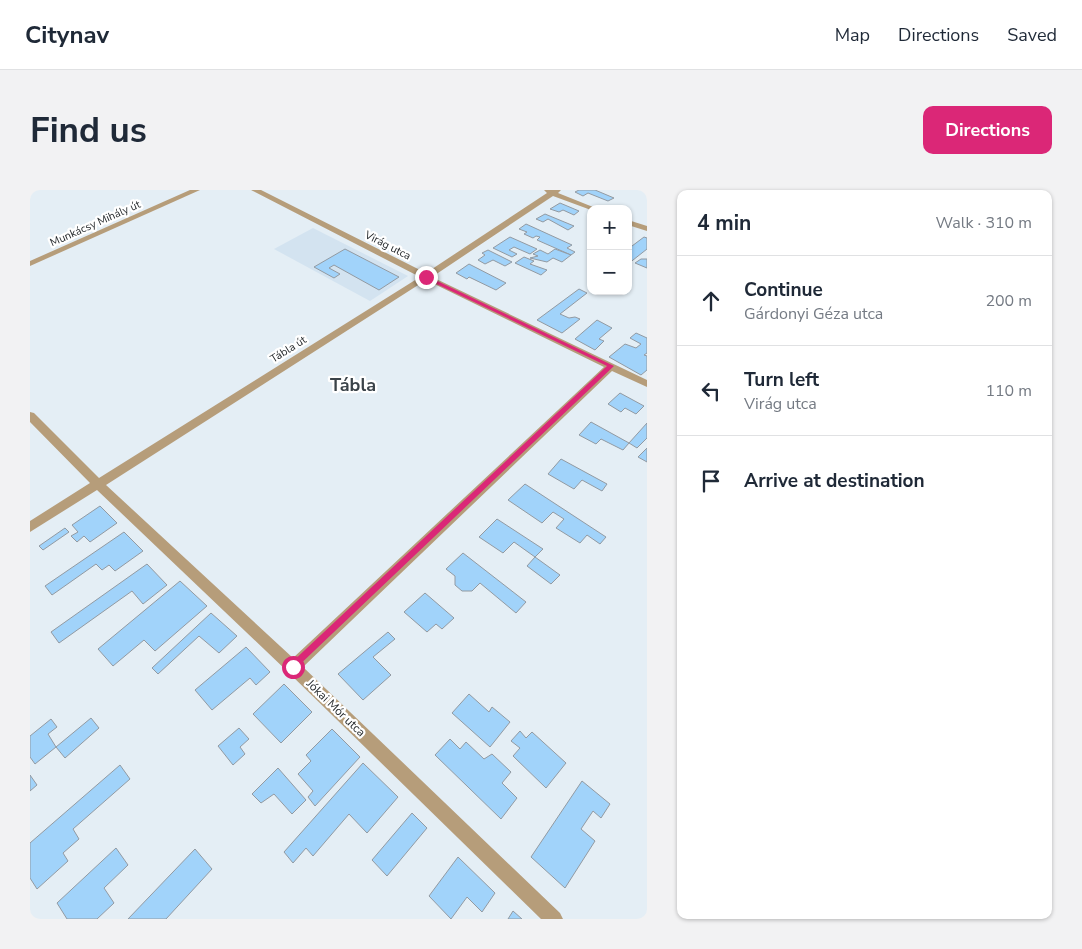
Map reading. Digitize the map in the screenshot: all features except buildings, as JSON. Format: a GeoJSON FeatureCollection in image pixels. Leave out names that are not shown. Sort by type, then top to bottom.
{"type":"FeatureCollection","features":[{"type":"Feature","properties":{"kind":"street","name":"Munkácsy Mihály út"},"geometry":{"type":"LineString","coordinates":[[30,264],[196,190]]}},
{"type":"Feature","properties":{"kind":"street","name":"Virág utca"},"geometry":{"type":"LineString","coordinates":[[255,190],[426,277],[647,384]]}},
{"type":"Feature","properties":{"kind":"street","name":"Tábla út"},"geometry":{"type":"LineString","coordinates":[[30,527],[426,277],[551,191]]}},
{"type":"Feature","properties":{"kind":"street"},"geometry":{"type":"LineString","coordinates":[[551,191],[587,206]]}},
{"type":"Feature","properties":{"kind":"street"},"geometry":{"type":"LineString","coordinates":[[632,223],[647,229]]}},
{"type":"Feature","properties":{"kind":"street"},"geometry":{"type":"LineString","coordinates":[[293,667],[611,366]]}},
{"type":"Feature","properties":{"kind":"street","name":"Jókai Mór utca"},"geometry":{"type":"LineString","coordinates":[[30,416],[98,484],[293,667],[554,919]]}},
{"type":"Feature","properties":{"kind":"shaded area"},"geometry":{"type":"Polygon","coordinates":[[[313,228],[408,276],[370,301],[274,249],[313,228]]]}},
{"type":"Feature","properties":{"kind":"district","name":"Tábla"},"geometry":{"type":"Point","coordinates":[353,385]}},
{"type":"Feature","properties":{"kind":"route"},"geometry":{"type":"LineString","coordinates":[[293,667],[611,366],[426,277]]}}]}
